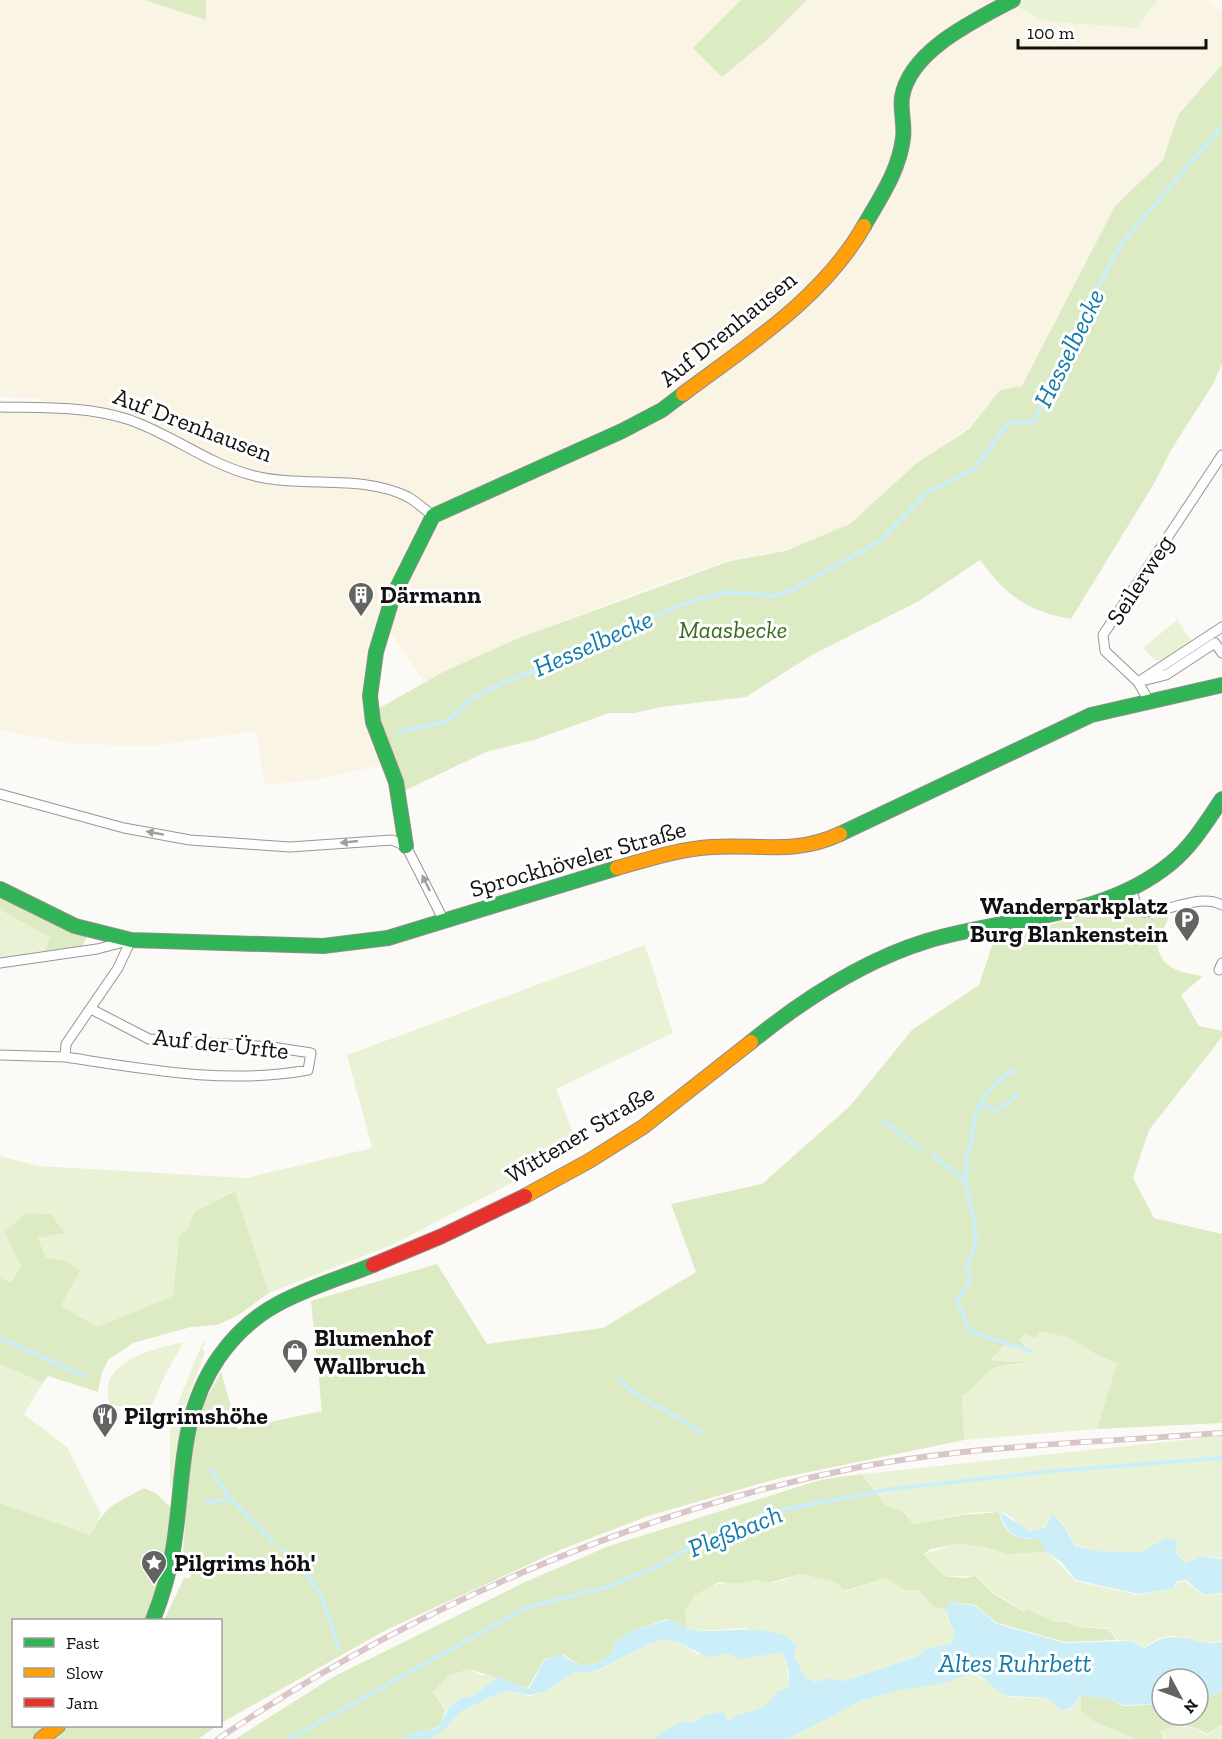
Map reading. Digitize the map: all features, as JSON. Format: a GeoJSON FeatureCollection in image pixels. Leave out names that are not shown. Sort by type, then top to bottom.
{"type":"FeatureCollection","features":[{"type":"Feature","properties":{"kind":"street","name":"Auf Drenhausen"},"geometry":{"type":"LineString","coordinates":[[0,407],[63,409],[127,419],[223,467],[282,482],[356,483],[378,487],[408,497],[433,516],[622,431],[662,410],[776,324],[822,281],[843,256],[861,232],[892,178],[903,138],[902,96],[913,72],[935,47],[961,28],[1013,0]]}},
{"type":"Feature","properties":{"kind":"street","name":"Seilerweg"},"geometry":{"type":"LineString","coordinates":[[1149,701],[1138,682],[1105,651],[1103,635],[1222,455]]}},
{"type":"Feature","properties":{"kind":"street"},"geometry":{"type":"LineString","coordinates":[[433,516],[393,596],[376,652],[370,696],[378,738],[396,782],[406,846],[444,921]]}},
{"type":"Feature","properties":{"kind":"street"},"geometry":{"type":"LineString","coordinates":[[1138,682],[1222,627]]}},
{"type":"Feature","properties":{"kind":"street"},"geometry":{"type":"LineString","coordinates":[[1138,682],[1166,675],[1215,643],[1222,652]]}},
{"type":"Feature","properties":{"kind":"street","name":"Sprockhöveler Straße"},"geometry":{"type":"LineString","coordinates":[[0,889],[75,926],[131,940],[323,946],[388,938],[667,854],[712,847],[793,848],[818,844],[1071,724],[1106,711],[1222,685]]}},
{"type":"Feature","properties":{"kind":"street"},"geometry":{"type":"LineString","coordinates":[[0,794],[124,828],[190,840],[290,847],[392,840],[406,846]]}},
{"type":"Feature","properties":{"kind":"street","name":"Wittener Straße"},"geometry":{"type":"LineString","coordinates":[[153,1619],[164,1596],[172,1568],[182,1451],[194,1402],[210,1369],[230,1342],[275,1305],[417,1247],[497,1210],[570,1172],[657,1115],[819,992],[874,962],[934,939],[1089,907],[1131,890],[1172,862],[1204,825],[1222,798]]}},
{"type":"Feature","properties":{"kind":"street"},"geometry":{"type":"LineString","coordinates":[[1131,890],[1137,906],[1144,912],[1167,911],[1203,899],[1222,905]]}},
{"type":"Feature","properties":{"kind":"street"},"geometry":{"type":"LineString","coordinates":[[0,963],[97,948],[131,940]]}},
{"type":"Feature","properties":{"kind":"street"},"geometry":{"type":"LineString","coordinates":[[65,1057],[66,1044],[118,968],[131,940]]}},
{"type":"Feature","properties":{"kind":"street","name":"Auf der Ürfte"},"geometry":{"type":"LineString","coordinates":[[0,1054],[65,1057],[147,1070],[239,1076],[288,1074],[308,1070],[311,1053],[272,1047],[149,1039],[91,1009]]}},
{"type":"Feature","properties":{"kind":"street"},"geometry":{"type":"LineString","coordinates":[[41,1739],[56,1727]]}},
{"type":"Feature","properties":{"kind":"shaded area"},"geometry":{"type":"Polygon","coordinates":[[[0,0],[1007,0],[907,73],[900,139],[888,176],[859,230],[821,279],[773,322],[660,407],[439,510],[377,484],[280,479],[223,463],[152,427],[46,405],[37,398],[0,397],[0,0]]]}},
{"type":"Feature","properties":{"kind":"shaded area"},"geometry":{"type":"Polygon","coordinates":[[[1108,0],[1209,0],[1222,12],[1222,63],[1176,117],[1165,160],[1116,204],[1022,388],[1001,389],[968,428],[918,463],[849,525],[785,550],[730,560],[668,581],[519,638],[424,682],[388,629],[400,591],[430,535],[444,517],[623,434],[778,327],[881,208],[906,98],[916,74],[938,48],[1012,5],[1108,0]]]}},
{"type":"Feature","properties":{"kind":"shaded area"},"geometry":{"type":"Polygon","coordinates":[[[0,410],[52,411],[127,422],[221,468],[249,479],[281,486],[375,490],[405,500],[422,511],[426,521],[421,535],[398,571],[391,588],[366,680],[385,764],[320,779],[265,785],[256,731],[151,746],[74,744],[0,730],[0,410]]]}},
{"type":"Feature","properties":{"kind":"green space"},"geometry":{"type":"Polygon","coordinates":[[[145,0],[206,0],[206,20],[145,0]]]}},
{"type":"Feature","properties":{"kind":"green space"},"geometry":{"type":"Polygon","coordinates":[[[741,0],[807,0],[768,39],[722,77],[693,48],[741,0]]]}},
{"type":"Feature","properties":{"kind":"green space"},"geometry":{"type":"Polygon","coordinates":[[[1024,0],[1158,0],[1136,28],[1044,21],[1016,6],[1024,0]]]}},
{"type":"Feature","properties":{"kind":"green space","name":"Maasbecke"},"geometry":{"type":"Polygon","coordinates":[[[1222,64],[1222,364],[1213,384],[1171,450],[1155,482],[1071,619],[1055,616],[1019,600],[999,583],[980,560],[919,601],[812,655],[746,697],[661,707],[635,713],[609,713],[534,740],[486,752],[406,790],[384,743],[376,710],[445,671],[519,638],[730,561],[785,551],[850,524],[917,463],[969,429],[1000,390],[1022,386],[1115,206],[1163,160],[1178,115],[1222,64]]]}},
{"type":"Feature","properties":{"kind":"green space"},"geometry":{"type":"Polygon","coordinates":[[[1177,620],[1192,641],[1161,661],[1154,660],[1143,648],[1177,620]]]}},
{"type":"Feature","properties":{"kind":"green space"},"geometry":{"type":"Polygon","coordinates":[[[0,893],[87,937],[82,946],[45,951],[50,937],[0,910],[0,893]]]}},
{"type":"Feature","properties":{"kind":"green space"},"geometry":{"type":"Polygon","coordinates":[[[1125,901],[1146,918],[1169,917],[1164,928],[1156,932],[1159,953],[1163,960],[1175,969],[1203,976],[1181,995],[1199,1026],[1222,1031],[1222,1037],[1149,1130],[1133,1178],[1154,1218],[1222,1234],[1222,1423],[1097,1429],[1117,1363],[1097,1355],[1068,1337],[1039,1332],[1036,1338],[1024,1334],[1020,1340],[1030,1351],[1007,1342],[990,1361],[1031,1362],[991,1370],[962,1396],[964,1440],[780,1478],[648,1516],[560,1550],[386,1630],[222,1722],[222,1619],[164,1619],[184,1578],[190,1578],[193,1570],[187,1565],[183,1551],[190,1458],[202,1407],[221,1372],[238,1429],[322,1411],[311,1301],[437,1264],[487,1344],[603,1328],[696,1272],[671,1204],[762,1184],[850,1106],[912,1030],[979,985],[993,943],[1125,901]]]}},
{"type":"Feature","properties":{"kind":"green space"},"geometry":{"type":"Polygon","coordinates":[[[0,910],[50,937],[45,951],[0,959],[0,910]]]}},
{"type":"Feature","properties":{"kind":"green space"},"geometry":{"type":"Polygon","coordinates":[[[645,945],[673,1033],[556,1089],[579,1148],[392,1245],[269,1293],[234,1191],[194,1212],[188,1228],[179,1236],[173,1297],[98,1327],[61,1306],[80,1271],[64,1260],[46,1258],[38,1238],[65,1233],[51,1214],[26,1213],[6,1232],[21,1266],[10,1282],[0,1279],[0,1156],[39,1166],[246,1178],[372,1148],[347,1055],[645,945]]]}},
{"type":"Feature","properties":{"kind":"green space"},"geometry":{"type":"Polygon","coordinates":[[[235,1191],[269,1293],[237,1316],[217,1325],[191,1327],[133,1343],[108,1360],[102,1373],[98,1392],[48,1376],[43,1383],[0,1364],[0,1278],[11,1282],[21,1266],[5,1232],[26,1213],[51,1214],[65,1233],[38,1238],[46,1258],[64,1260],[80,1271],[61,1306],[98,1327],[173,1296],[179,1236],[188,1228],[194,1212],[235,1191]]]}},
{"type":"Feature","properties":{"kind":"green space"},"geometry":{"type":"Polygon","coordinates":[[[1039,1332],[1068,1337],[1097,1355],[1117,1363],[1097,1429],[964,1440],[962,1396],[991,1370],[1026,1363],[990,1362],[1007,1342],[1028,1348],[1020,1339],[1024,1334],[1039,1332]]]}},
{"type":"Feature","properties":{"kind":"green space"},"geometry":{"type":"Polygon","coordinates":[[[208,1340],[202,1348],[205,1352],[183,1412],[170,1488],[170,1427],[202,1344],[208,1340]]]}},
{"type":"Feature","properties":{"kind":"green space"},"geometry":{"type":"Polygon","coordinates":[[[184,1342],[165,1375],[149,1414],[110,1404],[108,1389],[111,1377],[119,1367],[143,1353],[184,1342]]]}},
{"type":"Feature","properties":{"kind":"green space"},"geometry":{"type":"Polygon","coordinates":[[[0,1364],[43,1383],[24,1414],[67,1447],[101,1514],[90,1535],[0,1503],[0,1364]]]}},
{"type":"Feature","properties":{"kind":"green space"},"geometry":{"type":"Polygon","coordinates":[[[1222,1436],[1222,1558],[1202,1556],[1185,1563],[1176,1551],[1177,1540],[1165,1538],[1142,1552],[1097,1551],[1075,1545],[1064,1525],[1052,1514],[1044,1528],[1035,1530],[1023,1527],[1005,1513],[998,1512],[966,1514],[913,1524],[904,1511],[885,1505],[863,1474],[1222,1436]]]}},
{"type":"Feature","properties":{"kind":"green space"},"geometry":{"type":"Polygon","coordinates":[[[862,1474],[885,1505],[903,1511],[913,1524],[962,1515],[999,1512],[1007,1530],[1017,1537],[1037,1538],[1048,1552],[1007,1554],[984,1547],[958,1544],[931,1549],[923,1554],[944,1576],[963,1578],[975,1576],[994,1594],[1023,1611],[1028,1609],[1054,1622],[1065,1621],[1077,1627],[1108,1629],[1117,1640],[1065,1642],[997,1623],[975,1605],[950,1602],[946,1610],[933,1607],[918,1590],[906,1591],[886,1578],[844,1591],[837,1583],[801,1574],[768,1583],[756,1580],[740,1583],[719,1582],[695,1595],[685,1610],[687,1628],[667,1619],[632,1631],[613,1644],[615,1648],[604,1659],[591,1665],[578,1663],[564,1654],[544,1659],[528,1688],[469,1669],[448,1676],[433,1692],[445,1711],[440,1725],[427,1732],[419,1730],[399,1739],[235,1739],[333,1677],[523,1583],[609,1546],[820,1480],[862,1474]]]}},
{"type":"Feature","properties":{"kind":"green space"},"geometry":{"type":"Polygon","coordinates":[[[144,1488],[157,1494],[173,1510],[161,1580],[146,1619],[12,1619],[12,1727],[47,1727],[32,1739],[0,1739],[0,1503],[90,1535],[106,1511],[144,1488]]]}},
{"type":"Feature","properties":{"kind":"green space"},"geometry":{"type":"Polygon","coordinates":[[[958,1544],[983,1547],[1008,1554],[1048,1552],[1076,1581],[1139,1595],[1173,1589],[1177,1583],[1185,1581],[1204,1596],[1222,1594],[1222,1641],[1203,1642],[1175,1636],[1156,1640],[1145,1647],[1130,1641],[1118,1640],[1108,1628],[1077,1627],[1065,1620],[1054,1622],[1028,1609],[1023,1610],[994,1593],[975,1576],[944,1576],[923,1554],[958,1544]]]}},
{"type":"Feature","properties":{"kind":"green space"},"geometry":{"type":"Polygon","coordinates":[[[801,1574],[838,1583],[844,1592],[886,1578],[906,1591],[918,1590],[933,1607],[946,1610],[949,1624],[956,1631],[952,1643],[925,1649],[917,1656],[844,1681],[830,1678],[814,1682],[805,1677],[794,1656],[797,1645],[793,1639],[744,1628],[698,1631],[687,1628],[685,1614],[688,1603],[706,1589],[730,1582],[755,1580],[772,1583],[801,1574]]]}},
{"type":"Feature","properties":{"kind":"green space"},"geometry":{"type":"Polygon","coordinates":[[[663,1640],[676,1641],[698,1654],[722,1653],[747,1657],[781,1652],[787,1665],[789,1687],[777,1692],[764,1706],[734,1716],[733,1720],[697,1718],[689,1723],[682,1721],[653,1739],[430,1739],[444,1730],[460,1712],[493,1696],[506,1691],[530,1696],[544,1692],[575,1672],[589,1673],[601,1669],[649,1644],[663,1640]]]}},
{"type":"Feature","properties":{"kind":"green space"},"geometry":{"type":"Polygon","coordinates":[[[469,1669],[482,1676],[489,1674],[498,1677],[473,1696],[462,1698],[445,1711],[433,1691],[448,1676],[469,1669]]]}},
{"type":"Feature","properties":{"kind":"green space"},"geometry":{"type":"Polygon","coordinates":[[[970,1674],[978,1676],[1011,1697],[1048,1698],[1061,1711],[1072,1708],[1081,1695],[1081,1710],[1091,1720],[1135,1739],[788,1739],[875,1696],[970,1674]]]}},
{"type":"Feature","properties":{"kind":"green space"},"geometry":{"type":"Polygon","coordinates":[[[1222,1691],[1222,1724],[1207,1734],[1190,1727],[1210,1727],[1210,1696],[1222,1691]]]}},
{"type":"Feature","properties":{"kind":"green space"},"geometry":{"type":"Polygon","coordinates":[[[1081,1695],[1109,1699],[1124,1706],[1150,1705],[1150,1727],[1173,1727],[1160,1731],[1164,1739],[1135,1739],[1091,1720],[1081,1710],[1081,1695]]]}},
{"type":"Feature","properties":{"kind":"green space"},"geometry":{"type":"Polygon","coordinates":[[[1222,1724],[1222,1739],[1165,1739],[1160,1731],[1173,1727],[1188,1727],[1207,1735],[1222,1724]]]}},
{"type":"Feature","properties":{"kind":"green space"},"geometry":{"type":"Polygon","coordinates":[[[67,1727],[216,1727],[198,1739],[52,1739],[67,1727]]]}},
{"type":"Feature","properties":{"kind":"water","name":"Altes Ruhrbett"},"geometry":{"type":"Polygon","coordinates":[[[1000,1512],[1030,1531],[1045,1528],[1052,1514],[1064,1526],[1075,1546],[1097,1551],[1142,1552],[1165,1538],[1177,1540],[1176,1552],[1185,1563],[1202,1556],[1222,1559],[1222,1593],[1204,1595],[1186,1580],[1176,1582],[1173,1589],[1139,1594],[1076,1580],[1062,1563],[1044,1549],[1037,1538],[1023,1538],[1012,1534],[1005,1525],[1000,1512]]]}},
{"type":"Feature","properties":{"kind":"water","name":"Altes Ruhrbett"},"geometry":{"type":"Polygon","coordinates":[[[950,1602],[975,1606],[997,1624],[1065,1643],[1130,1641],[1145,1648],[1157,1641],[1177,1637],[1213,1643],[1222,1642],[1222,1691],[1210,1696],[1210,1667],[1150,1667],[1150,1704],[1124,1705],[1109,1699],[1081,1695],[1072,1707],[1061,1711],[1048,1698],[1003,1694],[979,1675],[970,1674],[944,1683],[900,1690],[863,1700],[788,1739],[653,1739],[682,1721],[689,1723],[709,1714],[724,1712],[726,1719],[732,1720],[734,1716],[764,1706],[776,1692],[789,1687],[788,1668],[781,1652],[738,1660],[728,1654],[710,1658],[676,1641],[663,1640],[649,1644],[602,1668],[588,1673],[575,1672],[544,1692],[530,1695],[506,1691],[493,1696],[460,1712],[444,1730],[430,1739],[399,1739],[419,1730],[427,1732],[438,1727],[450,1706],[462,1698],[473,1696],[498,1677],[529,1689],[544,1660],[561,1654],[571,1661],[592,1665],[602,1661],[615,1648],[613,1644],[632,1631],[667,1620],[698,1631],[750,1630],[778,1633],[797,1645],[794,1656],[805,1677],[814,1682],[830,1678],[844,1681],[918,1656],[925,1649],[952,1643],[955,1631],[950,1624],[946,1610],[950,1602]]]}},
{"type":"Feature","properties":{"kind":"waterway","name":"Hesselbecke"},"geometry":{"type":"LineString","coordinates":[[399,732],[448,721],[472,698],[511,679],[581,654],[596,641],[686,603],[727,592],[775,596],[792,590],[880,541],[927,492],[973,470],[1007,425],[1014,422],[1031,422],[1035,419],[1076,328],[1121,244],[1222,126]]}},
{"type":"Feature","properties":{"kind":"waterway"},"geometry":{"type":"LineString","coordinates":[[1015,1070],[993,1086],[982,1100],[975,1116],[966,1158],[965,1179],[976,1236],[972,1255],[967,1265],[970,1281],[957,1301],[970,1331],[1030,1351]]}},
{"type":"Feature","properties":{"kind":"waterway"},"geometry":{"type":"LineString","coordinates":[[982,1104],[997,1111],[1018,1094]]}},
{"type":"Feature","properties":{"kind":"waterway"},"geometry":{"type":"LineString","coordinates":[[884,1121],[920,1149]]}},
{"type":"Feature","properties":{"kind":"waterway"},"geometry":{"type":"LineString","coordinates":[[933,1155],[965,1181]]}},
{"type":"Feature","properties":{"kind":"waterway"},"geometry":{"type":"LineString","coordinates":[[0,1338],[83,1375]]}},
{"type":"Feature","properties":{"kind":"waterway"},"geometry":{"type":"LineString","coordinates":[[619,1379],[638,1395],[701,1433]]}},
{"type":"Feature","properties":{"kind":"waterway","name":"Pleßbach"},"geometry":{"type":"LineString","coordinates":[[289,1739],[527,1607],[610,1586],[658,1566],[699,1542],[732,1532],[764,1513],[891,1489],[1053,1471],[1222,1458]]}},
{"type":"Feature","properties":{"kind":"waterway"},"geometry":{"type":"LineString","coordinates":[[211,1470],[231,1499],[273,1542]]}},
{"type":"Feature","properties":{"kind":"waterway"},"geometry":{"type":"LineString","coordinates":[[206,1502],[231,1499]]}},
{"type":"Feature","properties":{"kind":"waterway"},"geometry":{"type":"LineString","coordinates":[[282,1549],[304,1571],[319,1594],[330,1619],[338,1648]]}},
{"type":"Feature","properties":{"kind":"railway"},"geometry":{"type":"LineString","coordinates":[[218,1739],[291,1692],[366,1648],[445,1608],[526,1571],[608,1538],[691,1510],[776,1486],[860,1467],[905,1460],[1040,1445],[1222,1433]]}},
{"type":"Feature","properties":{"kind":"traffic: fast"},"geometry":{"type":"LineString","coordinates":[[864,226],[888,184],[901,150],[902,97],[908,80],[918,65],[947,38],[1013,0]]}},
{"type":"Feature","properties":{"kind":"traffic: fast"},"geometry":{"type":"LineString","coordinates":[[406,846],[396,782],[373,722],[370,696],[376,652],[393,596],[433,516],[622,431],[662,410],[683,394]]}},
{"type":"Feature","properties":{"kind":"traffic: fast"},"geometry":{"type":"LineString","coordinates":[[840,834],[1091,715],[1222,685]]}},
{"type":"Feature","properties":{"kind":"traffic: fast"},"geometry":{"type":"LineString","coordinates":[[751,1042],[834,983],[903,949],[958,933],[1085,906],[1115,896],[1144,882],[1186,849],[1222,799]]}},
{"type":"Feature","properties":{"kind":"traffic: fast"},"geometry":{"type":"LineString","coordinates":[[0,889],[75,926],[131,940],[323,946],[388,938],[617,868]]}},
{"type":"Feature","properties":{"kind":"traffic: fast"},"geometry":{"type":"LineString","coordinates":[[153,1619],[171,1559],[189,1426],[205,1380],[219,1357],[245,1328],[268,1310],[299,1293],[373,1265]]}},
{"type":"Feature","properties":{"kind":"traffic: slow"},"geometry":{"type":"LineString","coordinates":[[683,394],[758,339],[806,298],[847,252],[864,226]]}},
{"type":"Feature","properties":{"kind":"traffic: slow"},"geometry":{"type":"LineString","coordinates":[[617,868],[688,850],[729,846],[792,847],[840,834]]}},
{"type":"Feature","properties":{"kind":"traffic: slow"},"geometry":{"type":"LineString","coordinates":[[525,1196],[589,1161],[643,1127],[751,1042]]}},
{"type":"Feature","properties":{"kind":"traffic: slow"},"geometry":{"type":"LineString","coordinates":[[41,1739],[57,1727]]}},
{"type":"Feature","properties":{"kind":"traffic: jam"},"geometry":{"type":"LineString","coordinates":[[373,1265],[442,1236],[525,1196]]}},
{"type":"Feature","properties":{"kind":"place","name":"Därmann"},"geometry":{"type":"Point","coordinates":[361,618]}},
{"type":"Feature","properties":{"kind":"place","name":"Wanderparkplatz Burg Blankenstein"},"geometry":{"type":"Point","coordinates":[1187,943]}},
{"type":"Feature","properties":{"kind":"place","name":"Blumenhof Wallbruch"},"geometry":{"type":"Point","coordinates":[295,1375]}},
{"type":"Feature","properties":{"kind":"place","name":"Pilgrimshöhe"},"geometry":{"type":"Point","coordinates":[105,1439]}},
{"type":"Feature","properties":{"kind":"place","name":"Pilgrims höh'"},"geometry":{"type":"Point","coordinates":[154,1586]}}]}
